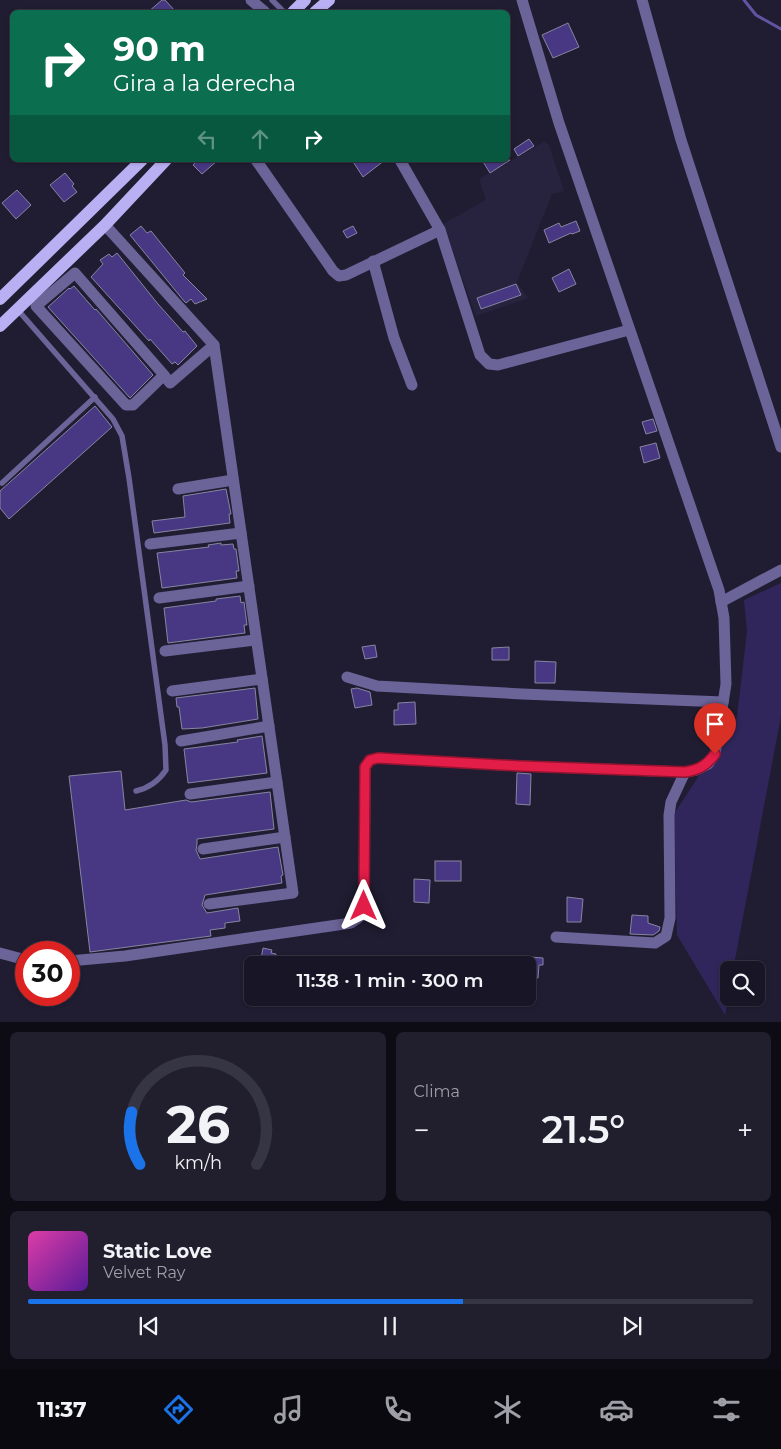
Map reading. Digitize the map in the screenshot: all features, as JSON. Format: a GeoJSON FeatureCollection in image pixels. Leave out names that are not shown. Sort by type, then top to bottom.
{"type":"FeatureCollection","features":[{"type":"Feature","properties":{"kind":"main road"},"geometry":{"type":"LineString","coordinates":[[317,10],[329,0]]}},
{"type":"Feature","properties":{"kind":"main road"},"geometry":{"type":"LineString","coordinates":[[0,299],[140,162]]}},
{"type":"Feature","properties":{"kind":"main road"},"geometry":{"type":"LineString","coordinates":[[0,326],[105,225],[164,162]]}},
{"type":"Feature","properties":{"kind":"street"},"geometry":{"type":"LineString","coordinates":[[251,0],[263,10]]}},
{"type":"Feature","properties":{"kind":"street"},"geometry":{"type":"LineString","coordinates":[[80,960],[125,956],[351,923],[361,916],[364,906],[365,767],[370,760],[378,758],[520,766],[685,772],[696,770],[708,764],[715,754],[726,684],[724,618],[719,590],[629,330],[560,123],[522,0]]}},
{"type":"Feature","properties":{"kind":"street"},"geometry":{"type":"LineString","coordinates":[[642,0],[681,140],[781,447]]}},
{"type":"Feature","properties":{"kind":"street"},"geometry":{"type":"LineString","coordinates":[[257,162],[333,271],[339,276],[346,275],[440,230]]}},
{"type":"Feature","properties":{"kind":"street"},"geometry":{"type":"LineString","coordinates":[[401,162],[440,230],[480,355],[489,364],[498,365],[629,330]]}},
{"type":"Feature","properties":{"kind":"street"},"geometry":{"type":"LineString","coordinates":[[105,225],[214,346],[293,893],[209,904]]}},
{"type":"Feature","properties":{"kind":"street"},"geometry":{"type":"LineString","coordinates":[[373,262],[394,338],[412,385]]}},
{"type":"Feature","properties":{"kind":"street"},"geometry":{"type":"LineString","coordinates":[[164,375],[133,405],[126,405],[36,306],[75,273],[164,375],[170,383],[214,346]]}},
{"type":"Feature","properties":{"kind":"street"},"geometry":{"type":"LineString","coordinates":[[178,489],[234,480]]}},
{"type":"Feature","properties":{"kind":"street"},"geometry":{"type":"LineString","coordinates":[[150,544],[241,533]]}},
{"type":"Feature","properties":{"kind":"street"},"geometry":{"type":"LineString","coordinates":[[721,602],[781,570]]}},
{"type":"Feature","properties":{"kind":"street"},"geometry":{"type":"LineString","coordinates":[[159,598],[249,586]]}},
{"type":"Feature","properties":{"kind":"street"},"geometry":{"type":"LineString","coordinates":[[165,650],[255,640]]}},
{"type":"Feature","properties":{"kind":"street"},"geometry":{"type":"LineString","coordinates":[[347,677],[377,686],[723,702]]}},
{"type":"Feature","properties":{"kind":"street"},"geometry":{"type":"LineString","coordinates":[[172,691],[262,679]]}},
{"type":"Feature","properties":{"kind":"street"},"geometry":{"type":"LineString","coordinates":[[181,742],[269,726]]}},
{"type":"Feature","properties":{"kind":"street"},"geometry":{"type":"LineString","coordinates":[[556,937],[655,943],[666,936],[670,918],[669,815],[671,802],[685,772]]}},
{"type":"Feature","properties":{"kind":"street"},"geometry":{"type":"LineString","coordinates":[[190,794],[278,782]]}},
{"type":"Feature","properties":{"kind":"street"},"geometry":{"type":"LineString","coordinates":[[203,849],[286,837]]}},
{"type":"Feature","properties":{"kind":"street"},"geometry":{"type":"LineString","coordinates":[[0,953],[15,957]]}},
{"type":"Feature","properties":{"kind":"lane"},"geometry":{"type":"LineString","coordinates":[[272,0],[282,10]]}},
{"type":"Feature","properties":{"kind":"lane"},"geometry":{"type":"LineString","coordinates":[[17,309],[95,397],[113,419],[122,436],[130,478],[165,745],[166,770],[157,782],[136,791]]}},
{"type":"Feature","properties":{"kind":"lane"},"geometry":{"type":"LineString","coordinates":[[2,483],[95,397]]}},
{"type":"Feature","properties":{"kind":"shaded area"},"geometry":{"type":"Polygon","coordinates":[[[544,142],[549,145],[564,191],[552,194],[517,282],[528,298],[476,316],[443,224],[486,200],[479,179],[544,142]]]}},
{"type":"Feature","properties":{"kind":"shaded area"},"geometry":{"type":"Polygon","coordinates":[[[781,583],[781,716],[735,961],[720,961],[720,1006],[727,1006],[725,1015],[677,935],[674,814],[737,717],[747,631],[744,600],[781,583]]]}},
{"type":"Feature","properties":{"kind":"building"},"geometry":{"type":"Polygon","coordinates":[[[162,0],[165,0],[174,10],[150,10],[162,0]]]}},
{"type":"Feature","properties":{"kind":"building"},"geometry":{"type":"Polygon","coordinates":[[[568,23],[579,47],[553,58],[542,35],[568,23]]]}},
{"type":"Feature","properties":{"kind":"building"},"geometry":{"type":"Polygon","coordinates":[[[529,139],[534,146],[518,156],[514,149],[529,139]]]}},
{"type":"Feature","properties":{"kind":"building"},"geometry":{"type":"Polygon","coordinates":[[[196,162],[216,162],[202,174],[193,165],[196,162]]]}},
{"type":"Feature","properties":{"kind":"building"},"geometry":{"type":"Polygon","coordinates":[[[353,162],[382,162],[363,177],[353,162]]]}},
{"type":"Feature","properties":{"kind":"building"},"geometry":{"type":"Polygon","coordinates":[[[483,162],[507,162],[490,173],[483,162]]]}},
{"type":"Feature","properties":{"kind":"building"},"geometry":{"type":"Polygon","coordinates":[[[65,173],[74,184],[72,186],[77,192],[64,202],[50,185],[65,173]]]}},
{"type":"Feature","properties":{"kind":"building"},"geometry":{"type":"Polygon","coordinates":[[[17,190],[31,205],[16,219],[2,203],[17,190]]]}},
{"type":"Feature","properties":{"kind":"building"},"geometry":{"type":"Polygon","coordinates":[[[576,221],[580,231],[549,243],[544,230],[559,223],[561,227],[576,221]]]}},
{"type":"Feature","properties":{"kind":"building"},"geometry":{"type":"Polygon","coordinates":[[[141,226],[147,233],[151,231],[185,273],[183,275],[207,299],[195,304],[191,299],[186,303],[184,301],[130,235],[141,226]]]}},
{"type":"Feature","properties":{"kind":"building"},"geometry":{"type":"Polygon","coordinates":[[[353,226],[357,233],[347,238],[343,231],[353,226]]]}},
{"type":"Feature","properties":{"kind":"building"},"geometry":{"type":"Polygon","coordinates":[[[117,253],[158,304],[197,346],[178,365],[175,362],[172,364],[150,339],[149,341],[91,277],[103,264],[100,260],[109,254],[112,257],[117,253]]]}},
{"type":"Feature","properties":{"kind":"building"},"geometry":{"type":"Polygon","coordinates":[[[569,269],[576,284],[559,292],[552,278],[569,269]]]}},
{"type":"Feature","properties":{"kind":"building"},"geometry":{"type":"Polygon","coordinates":[[[516,284],[521,295],[481,309],[477,298],[516,284]]]}},
{"type":"Feature","properties":{"kind":"building"},"geometry":{"type":"Polygon","coordinates":[[[74,286],[153,375],[130,398],[48,307],[69,288],[74,286]]]}},
{"type":"Feature","properties":{"kind":"building"},"geometry":{"type":"Polygon","coordinates":[[[95,406],[112,427],[9,519],[0,508],[0,491],[95,406]]]}},
{"type":"Feature","properties":{"kind":"building"},"geometry":{"type":"Polygon","coordinates":[[[653,419],[657,431],[646,434],[642,422],[653,419]]]}},
{"type":"Feature","properties":{"kind":"building"},"geometry":{"type":"Polygon","coordinates":[[[656,443],[660,458],[644,463],[640,447],[656,443]]]}},
{"type":"Feature","properties":{"kind":"building"},"geometry":{"type":"Polygon","coordinates":[[[226,489],[231,514],[229,514],[230,523],[154,533],[152,521],[185,517],[183,496],[226,489]]]}},
{"type":"Feature","properties":{"kind":"building"},"geometry":{"type":"Polygon","coordinates":[[[221,543],[221,545],[233,544],[234,549],[236,549],[239,571],[236,571],[237,578],[162,588],[157,553],[209,547],[208,545],[221,543]]]}},
{"type":"Feature","properties":{"kind":"building"},"geometry":{"type":"Polygon","coordinates":[[[240,596],[241,603],[244,602],[247,625],[244,625],[245,633],[168,643],[164,608],[240,596]]]}},
{"type":"Feature","properties":{"kind":"building"},"geometry":{"type":"Polygon","coordinates":[[[375,645],[377,657],[365,659],[362,647],[375,645]]]}},
{"type":"Feature","properties":{"kind":"building"},"geometry":{"type":"Polygon","coordinates":[[[509,647],[509,660],[492,660],[492,648],[509,647]]]}},
{"type":"Feature","properties":{"kind":"building"},"geometry":{"type":"Polygon","coordinates":[[[535,661],[556,662],[555,683],[535,683],[535,661]]]}},
{"type":"Feature","properties":{"kind":"building"},"geometry":{"type":"Polygon","coordinates":[[[255,688],[258,719],[202,728],[182,729],[176,698],[255,688]]]}},
{"type":"Feature","properties":{"kind":"building"},"geometry":{"type":"Polygon","coordinates":[[[357,688],[370,692],[372,705],[355,708],[351,689],[357,688]]]}},
{"type":"Feature","properties":{"kind":"building"},"geometry":{"type":"Polygon","coordinates":[[[415,702],[416,724],[394,725],[394,710],[398,710],[398,703],[415,702]]]}},
{"type":"Feature","properties":{"kind":"building"},"geometry":{"type":"Polygon","coordinates":[[[262,736],[267,773],[188,783],[184,749],[238,742],[237,740],[262,736]]]}},
{"type":"Feature","properties":{"kind":"building"},"geometry":{"type":"Polygon","coordinates":[[[121,771],[125,810],[186,800],[191,802],[270,792],[274,829],[197,839],[196,850],[200,859],[278,847],[283,875],[281,876],[282,883],[205,895],[202,905],[207,913],[238,908],[240,921],[225,923],[225,928],[210,930],[211,936],[90,952],[69,776],[121,771]]]}},
{"type":"Feature","properties":{"kind":"building"},"geometry":{"type":"Polygon","coordinates":[[[517,773],[531,774],[530,805],[516,804],[517,773]]]}},
{"type":"Feature","properties":{"kind":"building"},"geometry":{"type":"Polygon","coordinates":[[[435,861],[461,861],[461,881],[435,881],[435,861]]]}},
{"type":"Feature","properties":{"kind":"building"},"geometry":{"type":"Polygon","coordinates":[[[414,879],[430,880],[429,903],[414,902],[414,879]]]}},
{"type":"Feature","properties":{"kind":"building"},"geometry":{"type":"Polygon","coordinates":[[[567,897],[583,899],[581,922],[567,922],[567,897]]]}},
{"type":"Feature","properties":{"kind":"building"},"geometry":{"type":"Polygon","coordinates":[[[632,915],[648,916],[648,923],[660,927],[659,931],[653,935],[630,934],[632,915]]]}},
{"type":"Feature","properties":{"kind":"building"},"geometry":{"type":"Polygon","coordinates":[[[263,948],[272,950],[271,953],[276,954],[276,956],[262,956],[263,948]]]}},
{"type":"Feature","properties":{"kind":"building"},"geometry":{"type":"Polygon","coordinates":[[[536,957],[543,958],[543,965],[539,965],[538,978],[536,978],[536,957]]]}},
{"type":"Feature","properties":{"kind":"waterway"},"geometry":{"type":"LineString","coordinates":[[744,0],[756,15],[781,29]]}},
{"type":"Feature","properties":{"kind":"route"},"geometry":{"type":"LineString","coordinates":[[364,906],[365,767],[370,760],[378,758],[520,766],[685,772],[696,770],[708,764],[715,754]]}}]}
